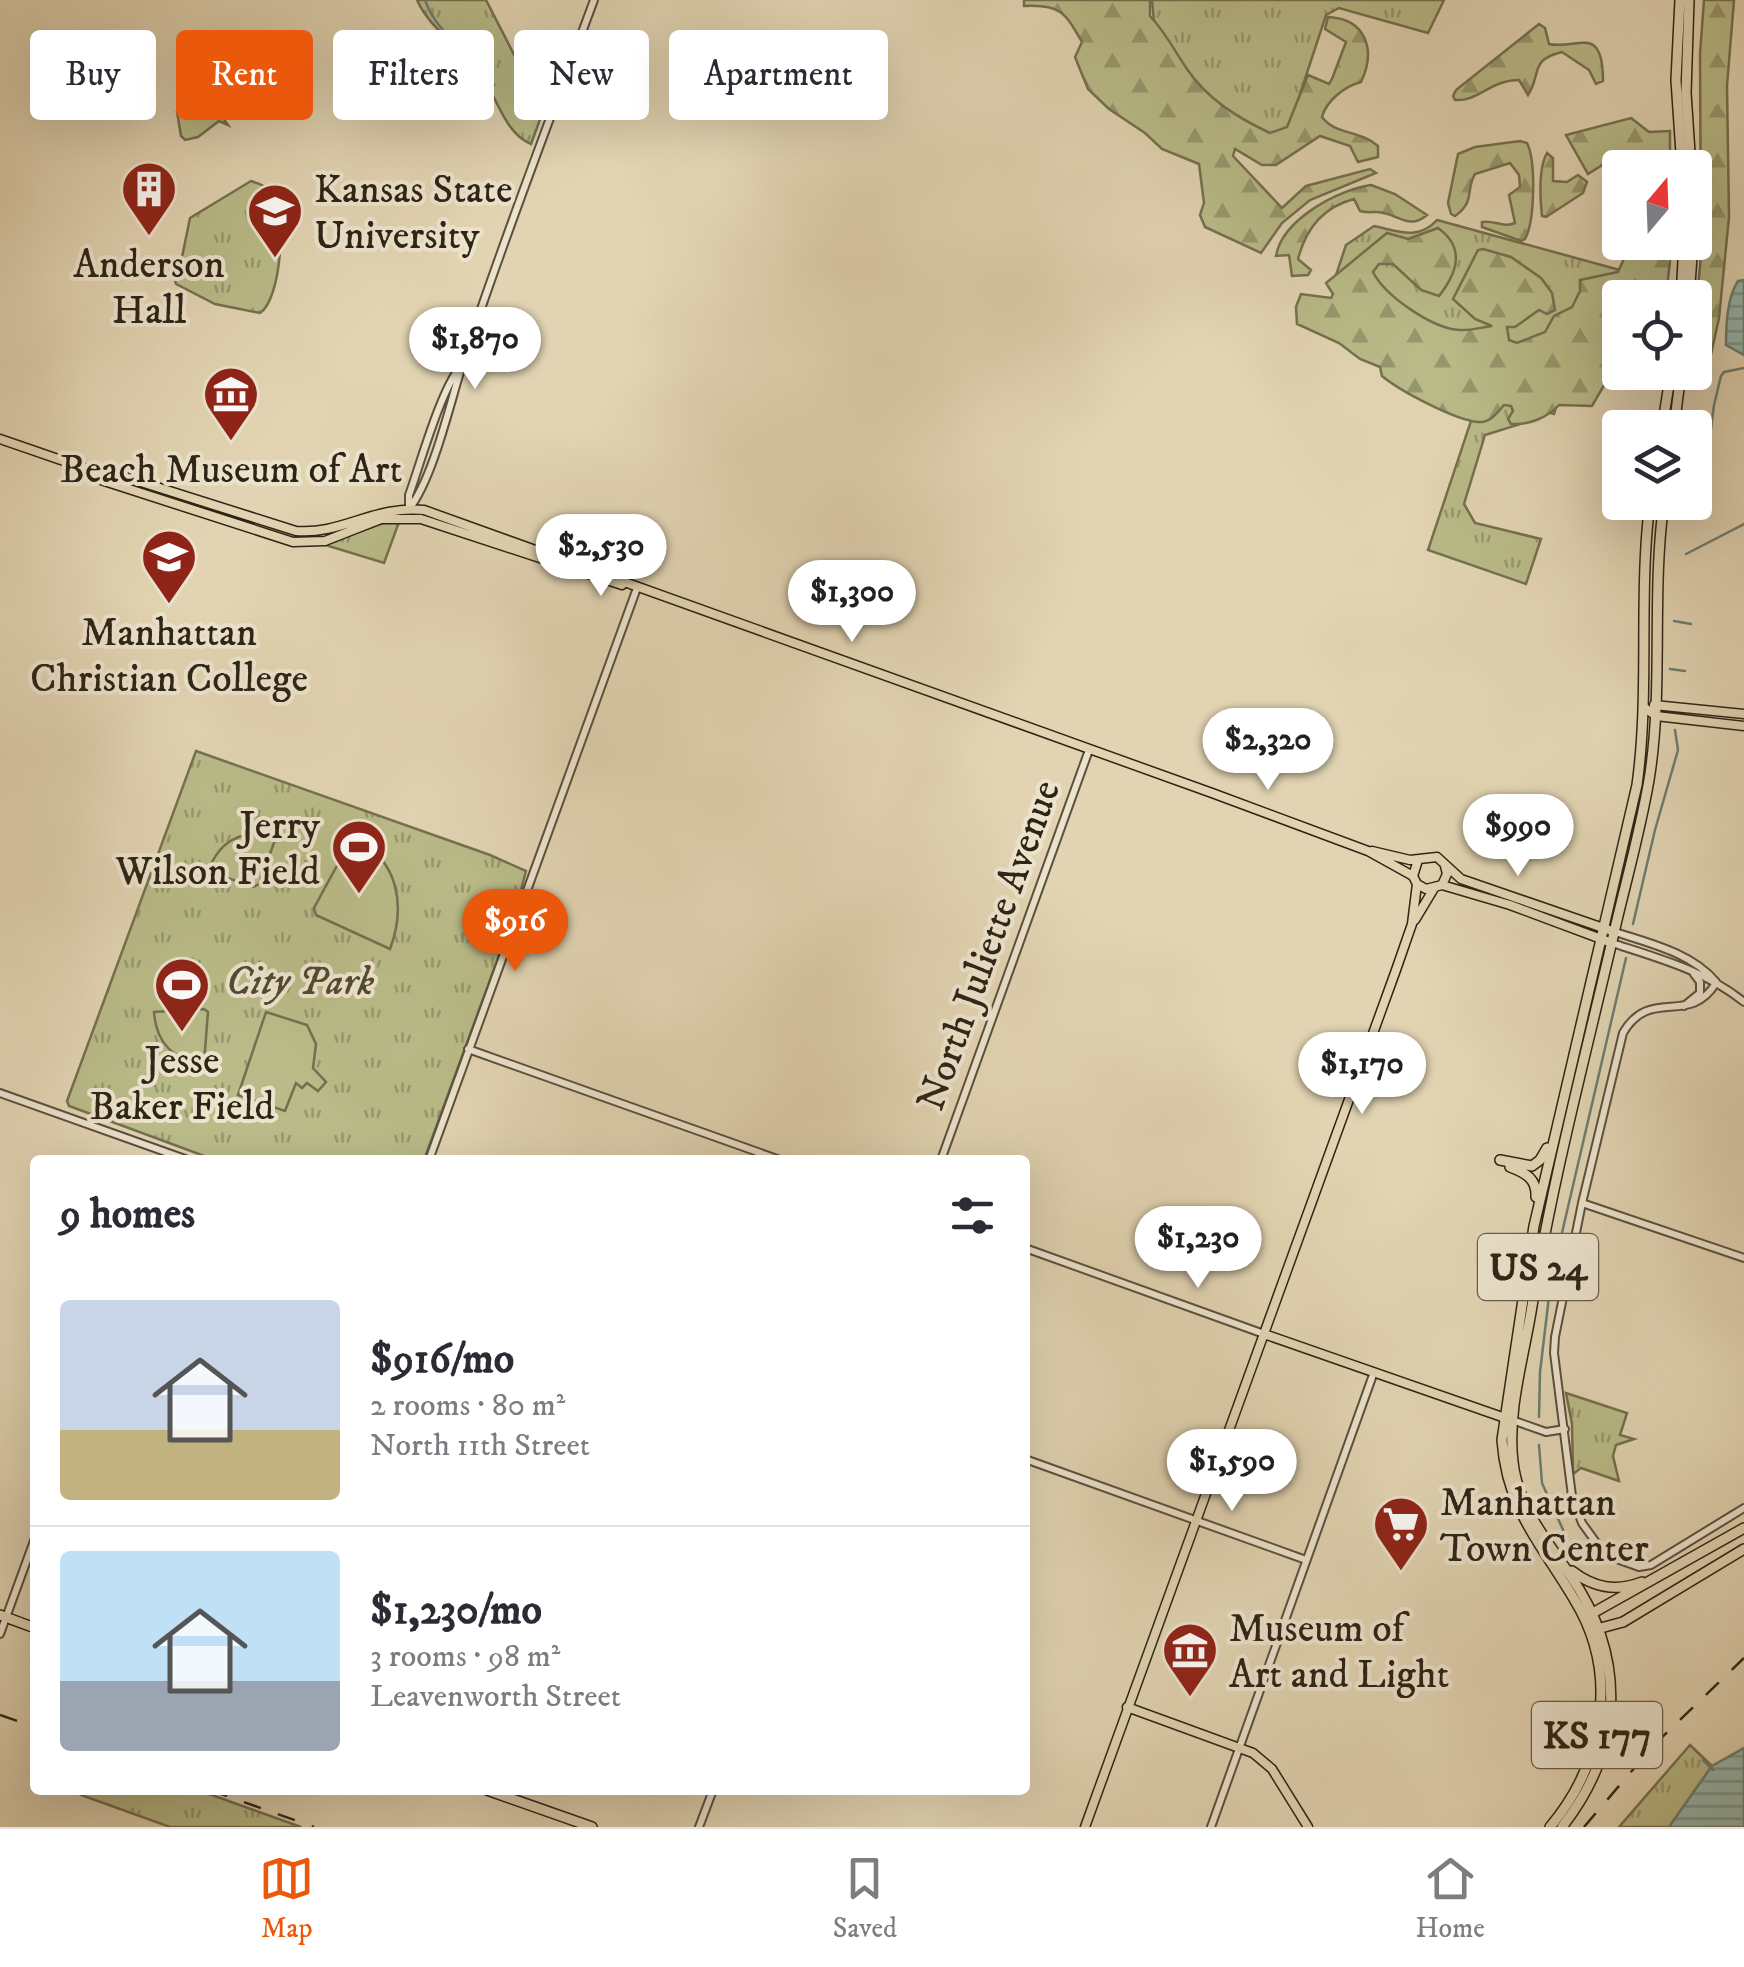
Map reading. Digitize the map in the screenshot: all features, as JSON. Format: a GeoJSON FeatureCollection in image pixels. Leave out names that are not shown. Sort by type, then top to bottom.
{"type":"FeatureCollection","features":[{"type":"Feature","properties":{"kind":"highway"},"geometry":{"type":"LineString","coordinates":[[1680,0],[1676,80],[1681,150]]}},
{"type":"Feature","properties":{"kind":"highway"},"geometry":{"type":"LineString","coordinates":[[1689,0],[1686,93],[1690,150]]}},
{"type":"Feature","properties":{"kind":"highway"},"geometry":{"type":"LineString","coordinates":[[1637,527],[1648,520]]}},
{"type":"Feature","properties":{"kind":"highway","name":"US 24"},"geometry":{"type":"LineString","coordinates":[[1648,520],[1645,708],[1637,785],[1508,1419],[1517,1484],[1527,1510],[1557,1556],[1578,1576],[1602,1587],[1654,1580]]}},
{"type":"Feature","properties":{"kind":"highway","name":"US 24"},"geometry":{"type":"LineString","coordinates":[[1595,1630],[1589,1615],[1532,1535],[1511,1494],[1504,1468],[1534,1226],[1567,1083],[1647,792],[1657,705],[1660,520]]}},
{"type":"Feature","properties":{"kind":"highway"},"geometry":{"type":"LineString","coordinates":[[1534,1226],[1535,1183],[1529,1175],[1500,1160],[1532,1166],[1540,1160],[1567,1083]]}},
{"type":"Feature","properties":{"kind":"highway","name":"US 24"},"geometry":{"type":"LineString","coordinates":[[1589,1615],[1744,1528]]}},
{"type":"Feature","properties":{"kind":"highway"},"geometry":{"type":"LineString","coordinates":[[1595,1630],[1623,1622],[1744,1549]]}},
{"type":"Feature","properties":{"kind":"highway"},"geometry":{"type":"LineString","coordinates":[[1557,1556],[1589,1615]]}},
{"type":"Feature","properties":{"kind":"highway"},"geometry":{"type":"LineString","coordinates":[[3,1616],[30,1626]]}},
{"type":"Feature","properties":{"kind":"highway"},"geometry":{"type":"LineString","coordinates":[[1608,1656],[1611,1636],[1623,1622]]}},
{"type":"Feature","properties":{"kind":"highway","name":"KS 177"},"geometry":{"type":"LineString","coordinates":[[1562,1827],[1588,1790],[1606,1738],[1612,1695],[1608,1656],[1595,1630]]}},
{"type":"Feature","properties":{"kind":"highway","name":"KS 177"},"geometry":{"type":"LineString","coordinates":[[1550,1827],[1582,1782],[1598,1732],[1600,1676],[1595,1630]]}},
{"type":"Feature","properties":{"kind":"highway"},"geometry":{"type":"LineString","coordinates":[[502,1795],[592,1827]]}},
{"type":"Feature","properties":{"kind":"main road"},"geometry":{"type":"LineString","coordinates":[[0,440],[90,470],[100,480],[293,542],[324,540],[408,513],[637,588],[1368,851],[1418,860],[1431,856],[1461,880],[1608,935]]}},
{"type":"Feature","properties":{"kind":"main road"},"geometry":{"type":"LineString","coordinates":[[1645,708],[1657,705],[1744,714]]}},
{"type":"Feature","properties":{"kind":"main road"},"geometry":{"type":"LineString","coordinates":[[1645,708],[1656,716],[1742,725]]}},
{"type":"Feature","properties":{"kind":"main road"},"geometry":{"type":"LineString","coordinates":[[1709,722],[1744,714]]}},
{"type":"Feature","properties":{"kind":"main road"},"geometry":{"type":"LineString","coordinates":[[1368,851],[1415,880],[1608,935]]}},
{"type":"Feature","properties":{"kind":"main road"},"geometry":{"type":"LineString","coordinates":[[1412,924],[1418,860]]}},
{"type":"Feature","properties":{"kind":"main road"},"geometry":{"type":"LineString","coordinates":[[1085,1827],[1412,924],[1446,878],[1446,866]]}},
{"type":"Feature","properties":{"kind":"main road"},"geometry":{"type":"LineString","coordinates":[[1264,1334],[1508,1419]]}},
{"type":"Feature","properties":{"kind":"main road"},"geometry":{"type":"LineString","coordinates":[[1127,1707],[1240,1748],[1272,1768],[1308,1827]]}},
{"type":"Feature","properties":{"kind":"street"},"geometry":{"type":"LineString","coordinates":[[408,513],[418,498],[594,0]]}},
{"type":"Feature","properties":{"kind":"street"},"geometry":{"type":"LineString","coordinates":[[431,1155],[637,588]]}},
{"type":"Feature","properties":{"kind":"street","name":"North Juliette Avenue"},"geometry":{"type":"LineString","coordinates":[[943,1155],[1089,750]]}},
{"type":"Feature","properties":{"kind":"street"},"geometry":{"type":"LineString","coordinates":[[1608,935],[1688,969],[1744,1002]]}},
{"type":"Feature","properties":{"kind":"street"},"geometry":{"type":"LineString","coordinates":[[1608,935],[1696,963],[1716,983]]}},
{"type":"Feature","properties":{"kind":"street"},"geometry":{"type":"LineString","coordinates":[[1683,1007],[1702,988],[1688,969]]}},
{"type":"Feature","properties":{"kind":"street"},"geometry":{"type":"LineString","coordinates":[[1716,983],[1700,1002],[1683,1007],[1647,1008],[1630,1021],[1623,1033],[1582,1204],[1554,1353],[1568,1474],[1577,1512],[1600,1548],[1628,1565],[1651,1565],[1744,1508]]}},
{"type":"Feature","properties":{"kind":"street"},"geometry":{"type":"LineString","coordinates":[[468,1049],[766,1155]]}},
{"type":"Feature","properties":{"kind":"street"},"geometry":{"type":"LineString","coordinates":[[0,1093],[165,1155]]}},
{"type":"Feature","properties":{"kind":"street"},"geometry":{"type":"LineString","coordinates":[[1582,1204],[1744,1258]]}},
{"type":"Feature","properties":{"kind":"street"},"geometry":{"type":"LineString","coordinates":[[1030,1250],[1264,1334]]}},
{"type":"Feature","properties":{"kind":"street"},"geometry":{"type":"LineString","coordinates":[[1211,1827],[1374,1372]]}},
{"type":"Feature","properties":{"kind":"street"},"geometry":{"type":"LineString","coordinates":[[1508,1419],[1546,1432],[1565,1429]]}},
{"type":"Feature","properties":{"kind":"street"},"geometry":{"type":"LineString","coordinates":[[1030,1461],[1306,1560]]}},
{"type":"Feature","properties":{"kind":"street"},"geometry":{"type":"LineString","coordinates":[[0,1634],[3,1616],[30,1550]]}},
{"type":"Feature","properties":{"kind":"street"},"geometry":{"type":"LineString","coordinates":[[700,1827],[711,1795]]}},
{"type":"Feature","properties":{"kind":"green space"},"geometry":{"type":"Polygon","coordinates":[[[417,0],[486,0],[514,55],[514,120],[540,120],[531,144],[514,132],[494,98],[494,30],[439,30],[417,0]]]}},
{"type":"Feature","properties":{"kind":"green space"},"geometry":{"type":"Polygon","coordinates":[[[1024,0],[1150,0],[1150,16],[1204,90],[1224,107],[1270,133],[1287,127],[1308,75],[1329,84],[1332,79],[1346,42],[1325,29],[1328,17],[1352,24],[1365,39],[1365,70],[1361,82],[1337,95],[1322,117],[1334,127],[1378,146],[1378,157],[1358,162],[1350,146],[1320,136],[1276,165],[1262,165],[1235,149],[1233,156],[1282,208],[1306,186],[1370,169],[1376,173],[1310,200],[1282,223],[1261,253],[1205,227],[1200,215],[1204,203],[1199,164],[1162,149],[1109,109],[1088,89],[1075,57],[1082,42],[1071,23],[1054,9],[1024,6],[1024,0]]]}},
{"type":"Feature","properties":{"kind":"green space"},"geometry":{"type":"Polygon","coordinates":[[[1152,0],[1444,0],[1428,33],[1339,8],[1326,15],[1280,155],[1159,76],[1152,0]]]}},
{"type":"Feature","properties":{"kind":"green space"},"geometry":{"type":"Polygon","coordinates":[[[1704,0],[1734,0],[1727,86],[1729,217],[1712,350],[1712,280],[1699,280],[1701,260],[1712,260],[1712,150],[1700,150],[1704,0]]]}},
{"type":"Feature","properties":{"kind":"green space"},"geometry":{"type":"Polygon","coordinates":[[[1539,24],[1545,28],[1549,44],[1594,45],[1602,63],[1603,81],[1596,84],[1589,70],[1562,52],[1540,63],[1528,95],[1519,80],[1455,100],[1456,90],[1539,24]]]}},
{"type":"Feature","properties":{"kind":"green space"},"geometry":{"type":"Polygon","coordinates":[[[1631,118],[1649,132],[1670,131],[1670,150],[1602,150],[1602,165],[1588,174],[1566,135],[1631,118]]]}},
{"type":"Feature","properties":{"kind":"green space"},"geometry":{"type":"Polygon","coordinates":[[[178,120],[224,120],[228,125],[219,121],[198,137],[185,140],[178,120]]]}},
{"type":"Feature","properties":{"kind":"green space"},"geometry":{"type":"Polygon","coordinates":[[[1527,143],[1533,177],[1531,219],[1525,239],[1521,241],[1482,227],[1482,222],[1515,223],[1509,195],[1520,187],[1519,175],[1510,163],[1475,174],[1466,205],[1455,216],[1451,214],[1448,203],[1458,154],[1475,147],[1527,143]]]}},
{"type":"Feature","properties":{"kind":"green space"},"geometry":{"type":"Polygon","coordinates":[[[1547,153],[1553,158],[1553,181],[1567,182],[1578,175],[1587,182],[1583,193],[1546,217],[1542,216],[1540,183],[1547,153]]]}},
{"type":"Feature","properties":{"kind":"green space"},"geometry":{"type":"Polygon","coordinates":[[[251,181],[271,191],[281,235],[273,291],[260,313],[215,304],[176,284],[172,268],[175,271],[180,267],[190,218],[251,181]]]}},
{"type":"Feature","properties":{"kind":"green space"},"geometry":{"type":"Polygon","coordinates":[[[1371,185],[1395,194],[1427,215],[1408,221],[1360,211],[1354,199],[1333,207],[1317,220],[1298,259],[1311,270],[1308,275],[1292,276],[1289,255],[1276,256],[1289,230],[1328,200],[1371,185]]]}},
{"type":"Feature","properties":{"kind":"green space"},"geometry":{"type":"Polygon","coordinates":[[[1437,220],[1656,280],[1602,280],[1602,328],[1554,414],[1537,409],[1533,420],[1485,435],[1464,504],[1475,523],[1541,539],[1526,584],[1428,550],[1474,412],[1331,290],[1346,245],[1374,226],[1415,232],[1437,220]]]}},
{"type":"Feature","properties":{"kind":"green space"},"geometry":{"type":"Polygon","coordinates":[[[1438,228],[1452,244],[1454,270],[1439,296],[1421,290],[1393,264],[1379,264],[1373,272],[1399,301],[1424,318],[1449,328],[1492,326],[1475,319],[1453,299],[1478,250],[1511,257],[1541,278],[1552,293],[1555,310],[1547,314],[1539,310],[1515,327],[1507,327],[1509,340],[1517,343],[1545,332],[1554,316],[1572,307],[1580,291],[1580,280],[1618,272],[1623,260],[1670,260],[1668,280],[1602,280],[1602,389],[1592,406],[1559,405],[1537,420],[1511,424],[1508,419],[1513,411],[1511,406],[1504,405],[1493,417],[1478,422],[1414,397],[1382,376],[1380,367],[1297,324],[1296,307],[1301,294],[1331,298],[1333,294],[1326,283],[1387,233],[1408,239],[1438,228]]]}},
{"type":"Feature","properties":{"kind":"green space"},"geometry":{"type":"Polygon","coordinates":[[[399,522],[384,563],[322,544],[384,523],[399,522]]]}},
{"type":"Feature","properties":{"kind":"green space","name":"City Park"},"geometry":{"type":"Polygon","coordinates":[[[196,751],[526,871],[516,909],[426,1155],[201,1155],[69,1106],[67,1101],[196,751]]]}},
{"type":"Feature","properties":{"kind":"green space"},"geometry":{"type":"Polygon","coordinates":[[[252,834],[275,840],[259,884],[253,887],[208,871],[224,845],[252,834]]]}},
{"type":"Feature","properties":{"kind":"green space","name":"Jerry Wilson Field"},"geometry":{"type":"Polygon","coordinates":[[[352,838],[380,858],[395,885],[397,916],[390,949],[316,915],[314,908],[352,838]]]}},
{"type":"Feature","properties":{"kind":"green space","name":"Jesse Baker Field"},"geometry":{"type":"Polygon","coordinates":[[[154,1012],[208,1012],[204,1063],[183,1058],[168,1048],[158,1032],[154,1012]]]}},
{"type":"Feature","properties":{"kind":"green space"},"geometry":{"type":"Polygon","coordinates":[[[266,1012],[307,1025],[316,1044],[313,1068],[326,1082],[318,1091],[307,1083],[302,1088],[296,1083],[285,1111],[238,1095],[266,1012]]]}},
{"type":"Feature","properties":{"kind":"green space"},"geometry":{"type":"Polygon","coordinates":[[[1566,1393],[1627,1413],[1620,1435],[1634,1439],[1616,1445],[1613,1456],[1619,1481],[1581,1468],[1573,1474],[1572,1424],[1566,1393]]]}},
{"type":"Feature","properties":{"kind":"green space"},"geometry":{"type":"Polygon","coordinates":[[[1690,1745],[1712,1766],[1669,1827],[1619,1827],[1690,1745]]]}},
{"type":"Feature","properties":{"kind":"green space"},"geometry":{"type":"Polygon","coordinates":[[[81,1795],[212,1795],[301,1827],[170,1827],[81,1795]]]}},
{"type":"Feature","properties":{"kind":"water"},"geometry":{"type":"Polygon","coordinates":[[[1744,280],[1744,355],[1726,345],[1731,295],[1738,281],[1744,280]]]}},
{"type":"Feature","properties":{"kind":"water"},"geometry":{"type":"Polygon","coordinates":[[[1744,1748],[1744,1827],[1669,1827],[1712,1766],[1744,1748]]]}},
{"type":"Feature","properties":{"kind":"waterway"},"geometry":{"type":"LineString","coordinates":[[425,0],[444,30]]}},
{"type":"Feature","properties":{"kind":"waterway"},"geometry":{"type":"LineString","coordinates":[[1712,421],[1721,376],[1744,368]]}},
{"type":"Feature","properties":{"kind":"waterway"},"geometry":{"type":"LineString","coordinates":[[1686,554],[1744,524]]}},
{"type":"Feature","properties":{"kind":"waterway"},"geometry":{"type":"LineString","coordinates":[[1674,621],[1691,624]]}},
{"type":"Feature","properties":{"kind":"waterway"},"geometry":{"type":"LineString","coordinates":[[1670,669],[1685,671]]}},
{"type":"Feature","properties":{"kind":"waterway"},"geometry":{"type":"LineString","coordinates":[[1633,924],[1678,750],[1675,730]]}},
{"type":"Feature","properties":{"kind":"waterway"},"geometry":{"type":"LineString","coordinates":[[1539,1417],[1551,1280],[1626,958]]}},
{"type":"Feature","properties":{"kind":"waterway"},"geometry":{"type":"LineString","coordinates":[[1539,1445],[1542,1483],[1564,1532]]}},
{"type":"Feature","properties":{"kind":"waterway"},"geometry":{"type":"LineString","coordinates":[[1703,1760],[1713,1770]]}},
{"type":"Feature","properties":{"kind":"railway"},"geometry":{"type":"LineString","coordinates":[[1584,1827],[1654,1745],[1744,1658]]}},
{"type":"Feature","properties":{"kind":"railway"},"geometry":{"type":"LineString","coordinates":[[0,1715],[30,1725]]}},
{"type":"Feature","properties":{"kind":"railway"},"geometry":{"type":"LineString","coordinates":[[224,1795],[314,1827]]}},
{"type":"Feature","properties":{"kind":"place","name":"Anderson Hall"},"geometry":{"type":"Point","coordinates":[149,238]}},
{"type":"Feature","properties":{"kind":"place","name":"Kansas State University"},"geometry":{"type":"Point","coordinates":[275,260]}},
{"type":"Feature","properties":{"kind":"place","name":"Beach Museum of Art"},"geometry":{"type":"Point","coordinates":[231,443]}},
{"type":"Feature","properties":{"kind":"place","name":"Manhattan Christian College"},"geometry":{"type":"Point","coordinates":[169,606]}},
{"type":"Feature","properties":{"kind":"place","name":"Jerry Wilson Field"},"geometry":{"type":"Point","coordinates":[359,896]}},
{"type":"Feature","properties":{"kind":"place","name":"Jesse Baker Field"},"geometry":{"type":"Point","coordinates":[182,1034]}},
{"type":"Feature","properties":{"kind":"place","name":"Manhattan Town Center"},"geometry":{"type":"Point","coordinates":[1401,1573]}},
{"type":"Feature","properties":{"kind":"place","name":"Museum of Art and Light"},"geometry":{"type":"Point","coordinates":[1190,1699]}}]}
